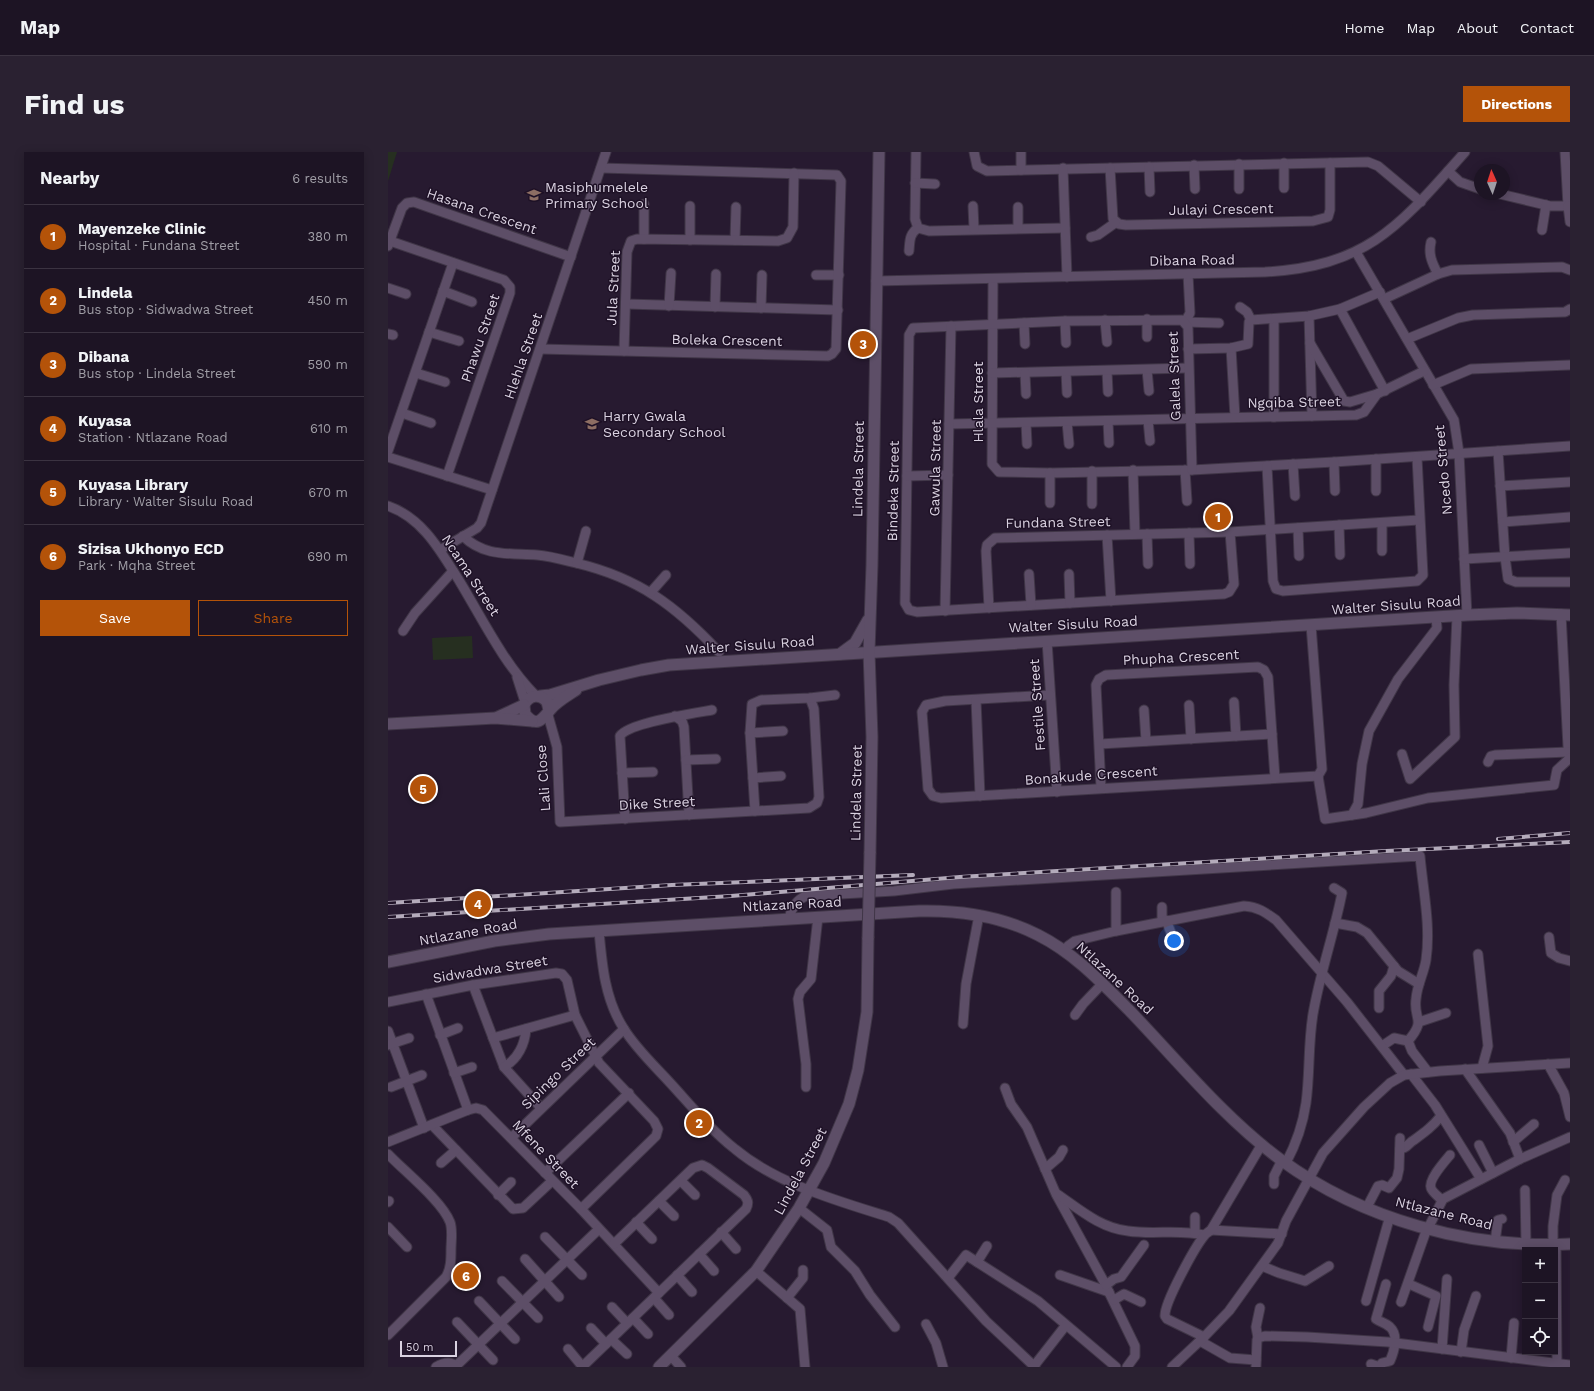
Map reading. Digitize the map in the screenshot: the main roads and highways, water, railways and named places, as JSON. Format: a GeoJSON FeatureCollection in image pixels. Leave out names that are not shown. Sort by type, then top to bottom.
{"type":"FeatureCollection","features":[{"type":"Feature","properties":{"kind":"railway"},"geometry":{"type":"LineString","coordinates":[[1498,839],[1570,833]]}},
{"type":"Feature","properties":{"kind":"railway"},"geometry":{"type":"LineString","coordinates":[[388,917],[731,896],[960,877],[1386,851],[1570,842]]}},
{"type":"Feature","properties":{"kind":"railway"},"geometry":{"type":"LineString","coordinates":[[388,903],[672,885],[913,875]]}},
{"type":"Feature","properties":{"kind":"place","name":"Masiphumelele Primary School"},"geometry":{"type":"Point","coordinates":[534,195]}},
{"type":"Feature","properties":{"kind":"place","name":"Dibana"},"geometry":{"type":"Point","coordinates":[863,344]}},
{"type":"Feature","properties":{"kind":"place","name":"Harry Gwala Secondary School"},"geometry":{"type":"Point","coordinates":[592,424]}},
{"type":"Feature","properties":{"kind":"place","name":"Mayenzeke Clinic"},"geometry":{"type":"Point","coordinates":[1218,517]}},
{"type":"Feature","properties":{"kind":"place","name":"Kuyasa Library"},"geometry":{"type":"Point","coordinates":[423,789]}},
{"type":"Feature","properties":{"kind":"place","name":"Kuyasa"},"geometry":{"type":"Point","coordinates":[478,904]}},
{"type":"Feature","properties":{"kind":"place","name":"Lindela"},"geometry":{"type":"Point","coordinates":[699,1123]}},
{"type":"Feature","properties":{"kind":"place","name":"Sizisa Ukhonyo ECD"},"geometry":{"type":"Point","coordinates":[466,1276]}}]}
